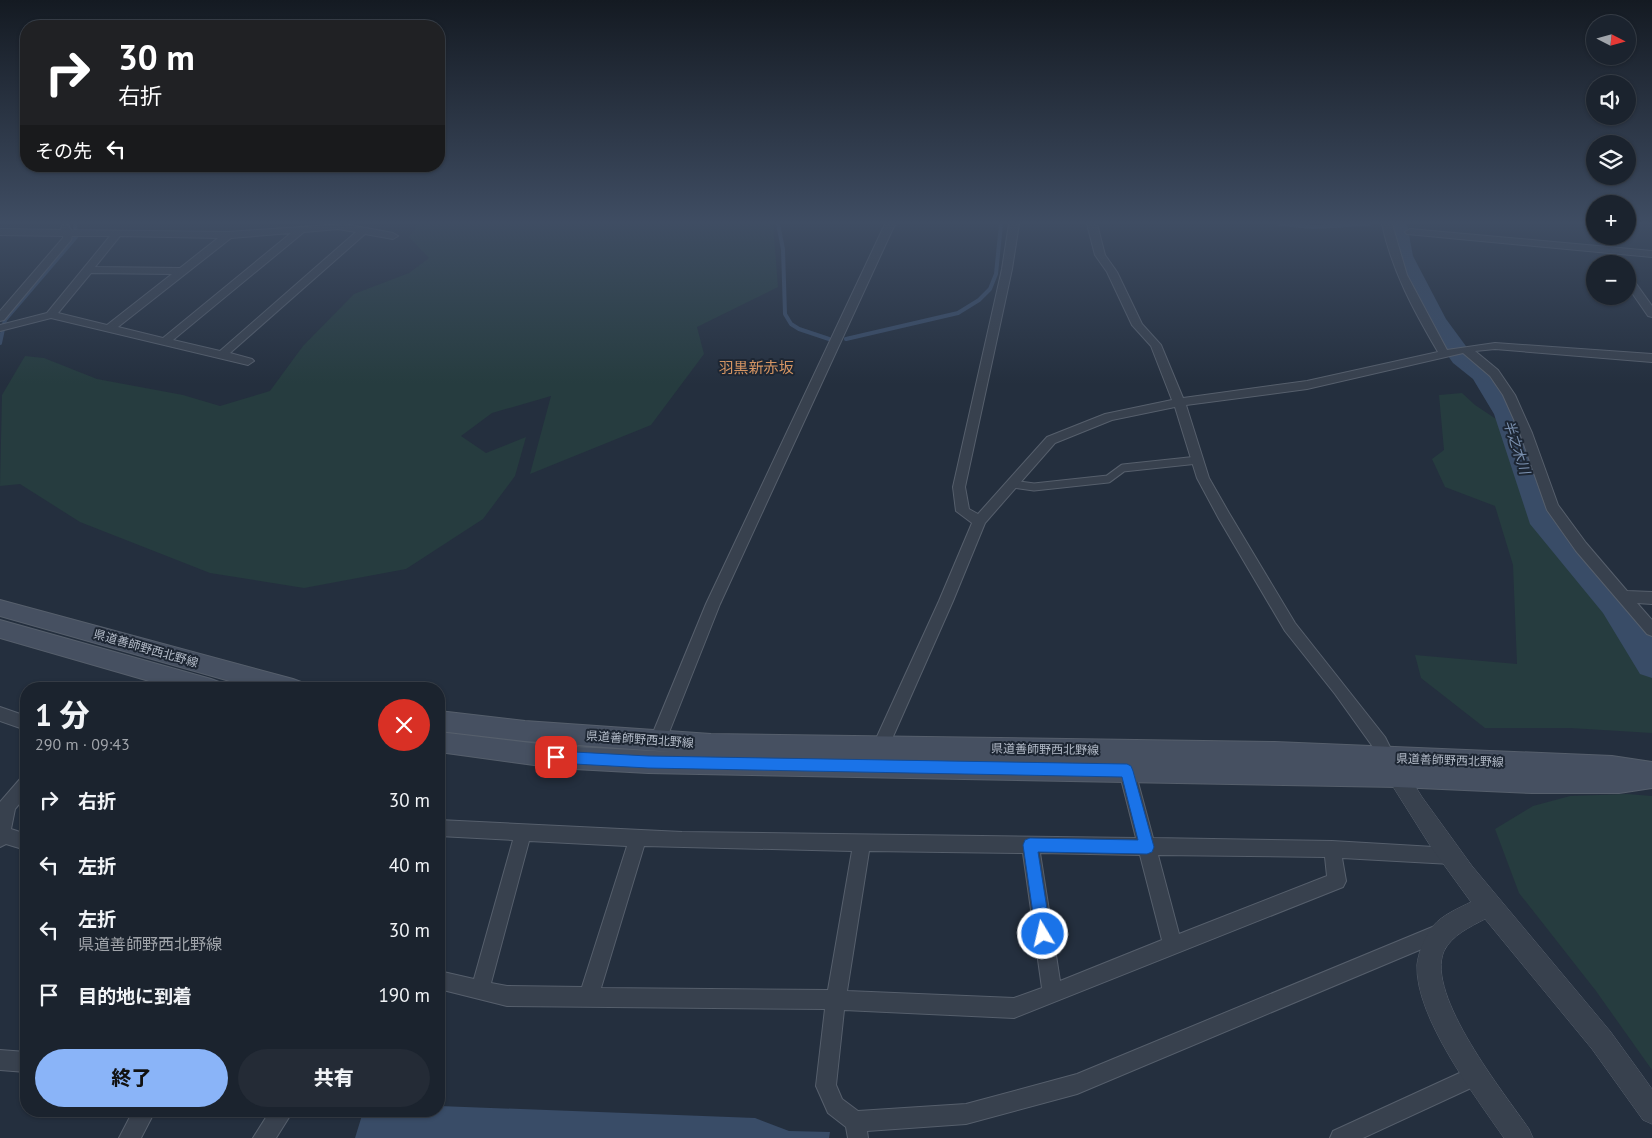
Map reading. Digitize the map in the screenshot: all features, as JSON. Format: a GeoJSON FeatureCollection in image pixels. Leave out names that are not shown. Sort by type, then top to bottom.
{"type":"FeatureCollection","features":[{"type":"Feature","properties":{"kind":"main road","name":"県道善師野西北野線"},"geometry":{"type":"LineString","coordinates":[[0,608],[268,682]]}},
{"type":"Feature","properties":{"kind":"main road","name":"県道善師野西北野線"},"geometry":{"type":"LineString","coordinates":[[0,629],[186,682]]}},
{"type":"Feature","properties":{"kind":"main road","name":"県道善師野西北野線"},"geometry":{"type":"LineString","coordinates":[[445,722],[525,731],[876,757],[1127,771],[1392,766],[1612,767],[1652,773]]}},
{"type":"Feature","properties":{"kind":"main road","name":"県道善師野西北野線"},"geometry":{"type":"LineString","coordinates":[[445,743],[556,757],[648,762],[876,757],[1265,753],[1532,782],[1619,782],[1652,779]]}},
{"type":"Feature","properties":{"kind":"street"},"geometry":{"type":"LineString","coordinates":[[0,318],[35,277]]}},
{"type":"Feature","properties":{"kind":"street"},"geometry":{"type":"LineString","coordinates":[[52,315],[84,277]]}},
{"type":"Feature","properties":{"kind":"street"},"geometry":{"type":"LineString","coordinates":[[110,329],[176,277]]}},
{"type":"Feature","properties":{"kind":"street"},"geometry":{"type":"LineString","coordinates":[[164,342],[243,277]]}},
{"type":"Feature","properties":{"kind":"street"},"geometry":{"type":"LineString","coordinates":[[222,355],[310,277]]}},
{"type":"Feature","properties":{"kind":"street"},"geometry":{"type":"LineString","coordinates":[[658,740],[713,604],[865,277]]}},
{"type":"Feature","properties":{"kind":"street"},"geometry":{"type":"LineString","coordinates":[[979,521],[963,511],[959,487],[1005,277]]}},
{"type":"Feature","properties":{"kind":"street"},"geometry":{"type":"LineString","coordinates":[[1114,277],[1137,325],[1156,345],[1179,402],[1203,478],[1290,628],[1340,689],[1379,742],[1409,799],[1451,856],[1488,905],[1602,1041],[1652,1111]]}},
{"type":"Feature","properties":{"kind":"street"},"geometry":{"type":"LineString","coordinates":[[1403,277],[1411,297],[1444,354]]}},
{"type":"Feature","properties":{"kind":"street"},"geometry":{"type":"LineString","coordinates":[[1636,291],[1652,314]]}},
{"type":"Feature","properties":{"kind":"street"},"geometry":{"type":"LineString","coordinates":[[5,327],[52,315],[248,361]]}},
{"type":"Feature","properties":{"kind":"street"},"geometry":{"type":"LineString","coordinates":[[876,757],[979,521],[1051,440],[1109,417],[1179,402],[1307,384],[1465,349],[1495,346],[1652,358]]}},
{"type":"Feature","properties":{"kind":"street"},"geometry":{"type":"LineString","coordinates":[[1465,349],[1494,373],[1509,394],[1526,434],[1552,508],[1581,547],[1652,630]]}},
{"type":"Feature","properties":{"kind":"street"},"geometry":{"type":"LineString","coordinates":[[1624,596],[1652,598]]}},
{"type":"Feature","properties":{"kind":"street"},"geometry":{"type":"LineString","coordinates":[[0,714],[20,721]]}},
{"type":"Feature","properties":{"kind":"street"},"geometry":{"type":"LineString","coordinates":[[1127,771],[1173,946]]}},
{"type":"Feature","properties":{"kind":"street"},"geometry":{"type":"LineString","coordinates":[[20,791],[7,805],[0,836],[20,841]]}},
{"type":"Feature","properties":{"kind":"street"},"geometry":{"type":"LineString","coordinates":[[445,828],[638,838],[1332,849],[1451,856]]}},
{"type":"Feature","properties":{"kind":"street"},"geometry":{"type":"LineString","coordinates":[[480,990],[523,833]]}},
{"type":"Feature","properties":{"kind":"street"},"geometry":{"type":"LineString","coordinates":[[589,996],[638,838]]}},
{"type":"Feature","properties":{"kind":"street"},"geometry":{"type":"LineString","coordinates":[[862,842],[836,1000],[826,1086],[835,1106],[856,1130],[966,1114],[1077,1084],[1443,932],[1488,905]]}},
{"type":"Feature","properties":{"kind":"street"},"geometry":{"type":"LineString","coordinates":[[1030,845],[1052,993]]}},
{"type":"Feature","properties":{"kind":"street"},"geometry":{"type":"LineString","coordinates":[[445,981],[507,996],[836,1000],[1014,1008],[1337,881],[1332,849]]}},
{"type":"Feature","properties":{"kind":"street"},"geometry":{"type":"LineString","coordinates":[[1443,932],[1433,950],[1429,966],[1434,996],[1450,1032],[1520,1138]]}},
{"type":"Feature","properties":{"kind":"street"},"geometry":{"type":"LineString","coordinates":[[0,1060],[20,1062]]}},
{"type":"Feature","properties":{"kind":"street"},"geometry":{"type":"LineString","coordinates":[[1340,1138],[1368,1133],[1477,1075]]}},
{"type":"Feature","properties":{"kind":"street"},"geometry":{"type":"LineString","coordinates":[[129,1138],[142,1117]]}},
{"type":"Feature","properties":{"kind":"street"},"geometry":{"type":"LineString","coordinates":[[263,1138],[279,1117]]}},
{"type":"Feature","properties":{"kind":"lane"},"geometry":{"type":"LineString","coordinates":[[1012,484],[1034,487],[1108,479],[1123,468],[1198,460]]}},
{"type":"Feature","properties":{"kind":"green space"},"geometry":{"type":"Polygon","coordinates":[[[398,277],[777,277],[778,287],[697,327],[704,354],[651,425],[530,474],[551,396],[492,413],[461,436],[486,453],[526,437],[515,476],[483,519],[406,569],[304,588],[210,573],[80,522],[20,484],[0,486],[2,395],[25,356],[44,358],[97,379],[183,395],[220,406],[270,391],[303,346],[354,294],[398,277]]]}},
{"type":"Feature","properties":{"kind":"green space"},"geometry":{"type":"Polygon","coordinates":[[[1462,393],[1475,405],[1496,419],[1537,529],[1622,625],[1652,678],[1652,733],[1570,728],[1485,728],[1421,678],[1415,655],[1517,664],[1513,565],[1495,506],[1445,487],[1432,459],[1444,450],[1439,395],[1462,393]]]}},
{"type":"Feature","properties":{"kind":"green space"},"geometry":{"type":"Polygon","coordinates":[[[1627,794],[1652,796],[1652,1070],[1596,991],[1519,893],[1495,829],[1533,806],[1570,796],[1627,794]]]}},
{"type":"Feature","properties":{"kind":"water"},"geometry":{"type":"Polygon","coordinates":[[[445,1106],[755,1118],[789,1131],[830,1132],[829,1138],[355,1138],[361,1117],[445,1117],[445,1106]]]}},
{"type":"Feature","properties":{"kind":"waterway"},"geometry":{"type":"LineString","coordinates":[[0,343],[5,320],[42,277]]}},
{"type":"Feature","properties":{"kind":"waterway"},"geometry":{"type":"LineString","coordinates":[[784,277],[785,314],[791,324],[799,329],[829,339]]}},
{"type":"Feature","properties":{"kind":"waterway"},"geometry":{"type":"LineString","coordinates":[[846,339],[958,313],[979,300],[990,289],[995,277]]}},
{"type":"Feature","properties":{"kind":"waterway","name":"半之木川"},"geometry":{"type":"LineString","coordinates":[[1413,277],[1435,320],[1462,358],[1482,374],[1507,414],[1540,517],[1614,604],[1652,664]]}},
{"type":"Feature","properties":{"kind":"district","name":"羽黒新赤坂"},"geometry":{"type":"Point","coordinates":[756,367]}},
{"type":"Feature","properties":{"kind":"route"},"geometry":{"type":"LineString","coordinates":[[556,757],[648,762],[1127,771],[1147,847],[1030,845],[1043,934]]}}]}
